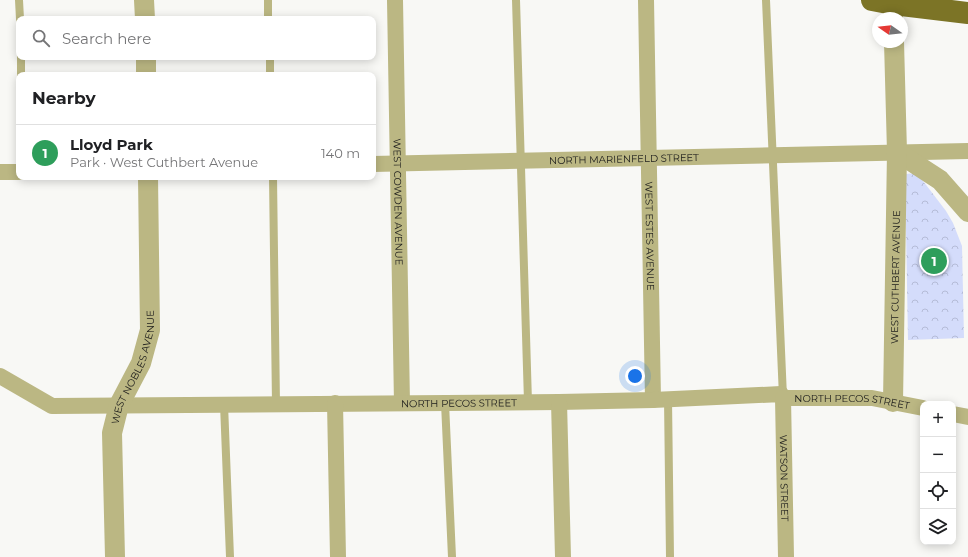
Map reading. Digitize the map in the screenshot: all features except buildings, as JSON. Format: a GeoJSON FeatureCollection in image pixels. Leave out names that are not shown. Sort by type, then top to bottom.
{"type":"FeatureCollection","features":[{"type":"Feature","properties":{"kind":"highway"},"geometry":{"type":"LineString","coordinates":[[888,6],[968,13]]}},
{"type":"Feature","properties":{"kind":"street"},"geometry":{"type":"LineString","coordinates":[[144,0],[145,16]]}},
{"type":"Feature","properties":{"kind":"street","name":"WEST COWDEN AVENUE"},"geometry":{"type":"LineString","coordinates":[[395,0],[402,403]]}},
{"type":"Feature","properties":{"kind":"street","name":"WEST ESTES AVENUE"},"geometry":{"type":"LineString","coordinates":[[646,0],[648,158],[660,399]]}},
{"type":"Feature","properties":{"kind":"street","name":"WEST CUTHBERT AVENUE"},"geometry":{"type":"LineString","coordinates":[[893,402],[896,152],[894,48]]}},
{"type":"Feature","properties":{"kind":"street"},"geometry":{"type":"LineString","coordinates":[[146,60],[146,72]]}},
{"type":"Feature","properties":{"kind":"street","name":"NORTH MARIENFELD STREET"},"geometry":{"type":"LineString","coordinates":[[376,164],[968,151]]}},
{"type":"Feature","properties":{"kind":"street"},"geometry":{"type":"LineString","coordinates":[[896,152],[940,180],[968,212]]}},
{"type":"Feature","properties":{"kind":"street"},"geometry":{"type":"LineString","coordinates":[[0,172],[16,172]]}},
{"type":"Feature","properties":{"kind":"street","name":"WEST NOBLES AVENUE"},"geometry":{"type":"LineString","coordinates":[[115,557],[112,433],[119,406],[141,363],[150,330],[148,180]]}},
{"type":"Feature","properties":{"kind":"street","name":"NORTH PECOS STREET"},"geometry":{"type":"LineString","coordinates":[[0,376],[52,406],[560,402],[781,394],[783,398],[872,398],[920,407]]}},
{"type":"Feature","properties":{"kind":"street","name":"WATSON STREET"},"geometry":{"type":"LineString","coordinates":[[783,398],[786,557]]}},
{"type":"Feature","properties":{"kind":"street"},"geometry":{"type":"LineString","coordinates":[[560,402],[563,557]]}},
{"type":"Feature","properties":{"kind":"street"},"geometry":{"type":"LineString","coordinates":[[335,403],[338,557]]}},
{"type":"Feature","properties":{"kind":"street"},"geometry":{"type":"LineString","coordinates":[[956,414],[968,416]]}},
{"type":"Feature","properties":{"kind":"lane"},"geometry":{"type":"LineString","coordinates":[[19,0],[20,16]]}},
{"type":"Feature","properties":{"kind":"lane"},"geometry":{"type":"LineString","coordinates":[[268,0],[268,16]]}},
{"type":"Feature","properties":{"kind":"lane"},"geometry":{"type":"LineString","coordinates":[[516,0],[528,402]]}},
{"type":"Feature","properties":{"kind":"lane"},"geometry":{"type":"LineString","coordinates":[[766,0],[771,156],[783,398]]}},
{"type":"Feature","properties":{"kind":"lane"},"geometry":{"type":"LineString","coordinates":[[21,60],[21,72]]}},
{"type":"Feature","properties":{"kind":"lane"},"geometry":{"type":"LineString","coordinates":[[270,60],[270,72]]}},
{"type":"Feature","properties":{"kind":"lane"},"geometry":{"type":"LineString","coordinates":[[273,180],[276,404]]}},
{"type":"Feature","properties":{"kind":"lane"},"geometry":{"type":"LineString","coordinates":[[660,399],[670,557]]}},
{"type":"Feature","properties":{"kind":"lane"},"geometry":{"type":"LineString","coordinates":[[445,403],[452,557]]}},
{"type":"Feature","properties":{"kind":"lane"},"geometry":{"type":"LineString","coordinates":[[224,404],[230,557]]}},
{"type":"Feature","properties":{"kind":"green space"},"geometry":{"type":"Polygon","coordinates":[[[917,173],[946,211],[953,223],[962,246],[964,338],[908,340],[905,174],[917,173]]]}},
{"type":"Feature","properties":{"kind":"place","name":"Lloyd Park"},"geometry":{"type":"Point","coordinates":[934,261]}}]}
